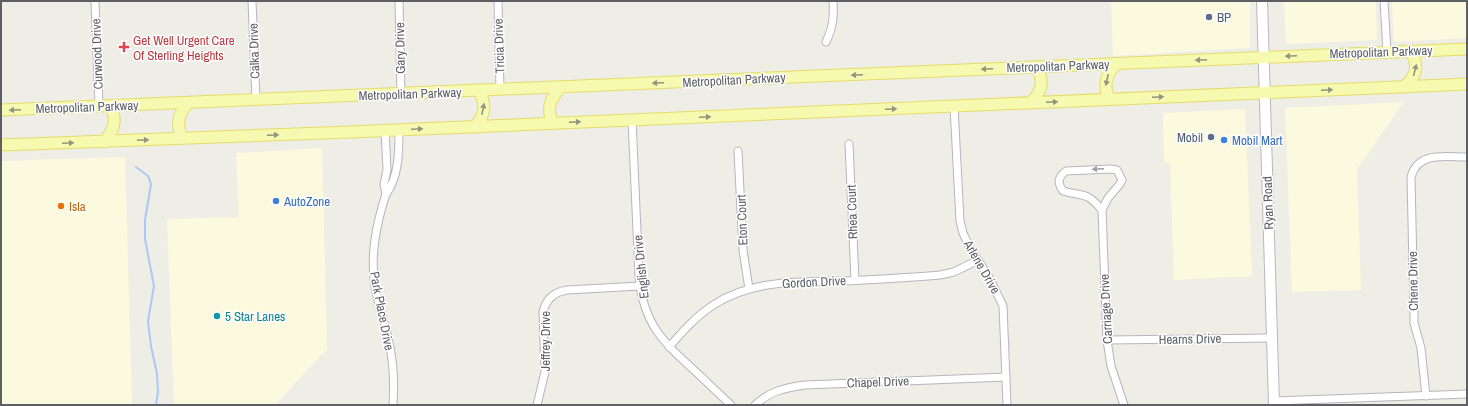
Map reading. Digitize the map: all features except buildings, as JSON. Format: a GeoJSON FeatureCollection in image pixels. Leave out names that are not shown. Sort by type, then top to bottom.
{"type":"FeatureCollection","features":[{"type":"Feature","properties":{"kind":"main road","name":"Ryan Road"},"geometry":{"type":"LineString","coordinates":[[1262,1],[1274,403]]}},
{"type":"Feature","properties":{"kind":"main road","name":"Metropolitan Parkway"},"geometry":{"type":"LineString","coordinates":[[1,110],[560,88],[1116,64],[1264,56],[1467,49]]}},
{"type":"Feature","properties":{"kind":"main road"},"geometry":{"type":"LineString","coordinates":[[1404,87],[1411,81],[1416,69],[1416,64],[1411,51]]}},
{"type":"Feature","properties":{"kind":"main road"},"geometry":{"type":"LineString","coordinates":[[1109,99],[1106,92],[1106,80],[1111,69],[1116,64]]}},
{"type":"Feature","properties":{"kind":"main road"},"geometry":{"type":"LineString","coordinates":[[1030,103],[1036,97],[1042,84],[1042,79],[1037,67]]}},
{"type":"Feature","properties":{"kind":"main road"},"geometry":{"type":"LineString","coordinates":[[1,146],[1467,84]]}},
{"type":"Feature","properties":{"kind":"main road"},"geometry":{"type":"LineString","coordinates":[[553,123],[550,118],[549,106],[553,96],[560,88]]}},
{"type":"Feature","properties":{"kind":"main road"},"geometry":{"type":"LineString","coordinates":[[475,127],[480,120],[484,108],[483,98],[479,91]]}},
{"type":"Feature","properties":{"kind":"main road"},"geometry":{"type":"LineString","coordinates":[[182,138],[178,126],[178,119],[183,108],[188,103]]}},
{"type":"Feature","properties":{"kind":"main road"},"geometry":{"type":"LineString","coordinates":[[104,106],[113,112],[115,124],[113,130],[104,142]]}},
{"type":"Feature","properties":{"kind":"street","name":"Curwood Drive"},"geometry":{"type":"LineString","coordinates":[[95,1],[104,106]]}},
{"type":"Feature","properties":{"kind":"street","name":"Calka Drive"},"geometry":{"type":"LineString","coordinates":[[252,1],[256,100]]}},
{"type":"Feature","properties":{"kind":"street","name":"Gary Drive"},"geometry":{"type":"LineString","coordinates":[[399,1],[401,94]]}},
{"type":"Feature","properties":{"kind":"street","name":"Tricia Drive"},"geometry":{"type":"LineString","coordinates":[[498,1],[500,90]]}},
{"type":"Feature","properties":{"kind":"street"},"geometry":{"type":"LineString","coordinates":[[826,42],[832,28],[834,18],[833,1]]}},
{"type":"Feature","properties":{"kind":"street"},"geometry":{"type":"LineString","coordinates":[[1384,1],[1387,52]]}},
{"type":"Feature","properties":{"kind":"street","name":"Arlene Drive"},"geometry":{"type":"LineString","coordinates":[[954,106],[960,221],[963,233],[969,246],[996,288],[1003,306],[1007,405]]}},
{"type":"Feature","properties":{"kind":"street","name":"English Drive"},"geometry":{"type":"LineString","coordinates":[[632,120],[640,286],[646,309],[652,324],[669,347],[731,405]]}},
{"type":"Feature","properties":{"kind":"street","name":"Park Place Drive"},"geometry":{"type":"LineString","coordinates":[[385,130],[386,170],[384,184],[386,194]]}},
{"type":"Feature","properties":{"kind":"street","name":"Park Place Drive"},"geometry":{"type":"LineString","coordinates":[[392,405],[393,393],[391,353],[375,287],[374,266],[377,222],[386,194],[390,188],[396,171],[399,157],[399,130]]}},
{"type":"Feature","properties":{"kind":"street","name":"Rhea Court"},"geometry":{"type":"LineString","coordinates":[[849,144],[855,280]]}},
{"type":"Feature","properties":{"kind":"street","name":"Eton Court"},"geometry":{"type":"LineString","coordinates":[[738,152],[743,250],[749,289]]}},
{"type":"Feature","properties":{"kind":"street","name":"Chene Drive"},"geometry":{"type":"LineString","coordinates":[[1426,396],[1422,348],[1414,323],[1410,188],[1411,178],[1415,167],[1419,162],[1429,158],[1467,156]]}},
{"type":"Feature","properties":{"kind":"street"},"geometry":{"type":"LineString","coordinates":[[386,170],[396,171]]}},
{"type":"Feature","properties":{"kind":"street"},"geometry":{"type":"LineString","coordinates":[[1117,170],[1122,180],[1108,198],[1102,210],[1089,197],[1063,191],[1059,186],[1060,175],[1066,171],[1117,170]]}},
{"type":"Feature","properties":{"kind":"street","name":"Carriage Drive"},"geometry":{"type":"LineString","coordinates":[[1102,210],[1107,340],[1111,366],[1124,405]]}},
{"type":"Feature","properties":{"kind":"street","name":"Gordon Drive"},"geometry":{"type":"LineString","coordinates":[[669,347],[687,326],[705,310],[724,299],[749,289],[781,283],[940,276],[954,272],[978,260]]}},
{"type":"Feature","properties":{"kind":"street","name":"Jeffrey Drive"},"geometry":{"type":"LineString","coordinates":[[537,405],[545,372],[543,312],[544,306],[548,299],[559,291],[640,286]]}},
{"type":"Feature","properties":{"kind":"street","name":"Hearns Drive"},"geometry":{"type":"LineString","coordinates":[[1107,340],[1272,338]]}},
{"type":"Feature","properties":{"kind":"street","name":"Chapel Drive"},"geometry":{"type":"LineString","coordinates":[[755,405],[768,395],[777,391],[798,386],[1006,377]]}},
{"type":"Feature","properties":{"kind":"street"},"geometry":{"type":"LineString","coordinates":[[1274,403],[1467,394]]}},
{"type":"Feature","properties":{"kind":"shaded area"},"geometry":{"type":"Polygon","coordinates":[[[1111,1],[1250,1],[1250,48],[1113,56],[1111,1]]]}},
{"type":"Feature","properties":{"kind":"shaded area"},"geometry":{"type":"Polygon","coordinates":[[[1284,1],[1376,1],[1377,40],[1286,44],[1284,1]]]}},
{"type":"Feature","properties":{"kind":"shaded area"},"geometry":{"type":"Polygon","coordinates":[[[1392,1],[1467,1],[1467,38],[1394,42],[1392,1]]]}},
{"type":"Feature","properties":{"kind":"shaded area"},"geometry":{"type":"Polygon","coordinates":[[[1404,102],[1357,169],[1361,290],[1292,292],[1285,108],[1404,102]]]}},
{"type":"Feature","properties":{"kind":"shaded area"},"geometry":{"type":"Polygon","coordinates":[[[1245,109],[1252,276],[1174,280],[1170,163],[1164,163],[1163,113],[1245,109]]]}},
{"type":"Feature","properties":{"kind":"shaded area"},"geometry":{"type":"Polygon","coordinates":[[[322,148],[327,349],[275,405],[174,405],[167,219],[239,217],[236,153],[322,148]]]}},
{"type":"Feature","properties":{"kind":"shaded area"},"geometry":{"type":"Polygon","coordinates":[[[125,157],[132,405],[1,405],[1,161],[125,157]]]}},
{"type":"Feature","properties":{"kind":"waterway"},"geometry":{"type":"LineString","coordinates":[[136,167],[148,176],[151,184],[145,220],[145,239],[154,286],[148,321],[151,346],[157,374],[158,392],[156,405]]}},
{"type":"Feature","properties":{"kind":"place","name":"BP"},"geometry":{"type":"Point","coordinates":[1209,17]}},
{"type":"Feature","properties":{"kind":"place","name":"Get Well Urgent Care Of Sterling Heights"},"geometry":{"type":"Point","coordinates":[124,47]}},
{"type":"Feature","properties":{"kind":"place","name":"Mobil"},"geometry":{"type":"Point","coordinates":[1211,137]}},
{"type":"Feature","properties":{"kind":"place","name":"Mobil Mart"},"geometry":{"type":"Point","coordinates":[1224,140]}},
{"type":"Feature","properties":{"kind":"place","name":"AutoZone"},"geometry":{"type":"Point","coordinates":[276,201]}},
{"type":"Feature","properties":{"kind":"place","name":"Isla"},"geometry":{"type":"Point","coordinates":[61,206]}},
{"type":"Feature","properties":{"kind":"place","name":"5 Star Lanes"},"geometry":{"type":"Point","coordinates":[217,316]}}]}
